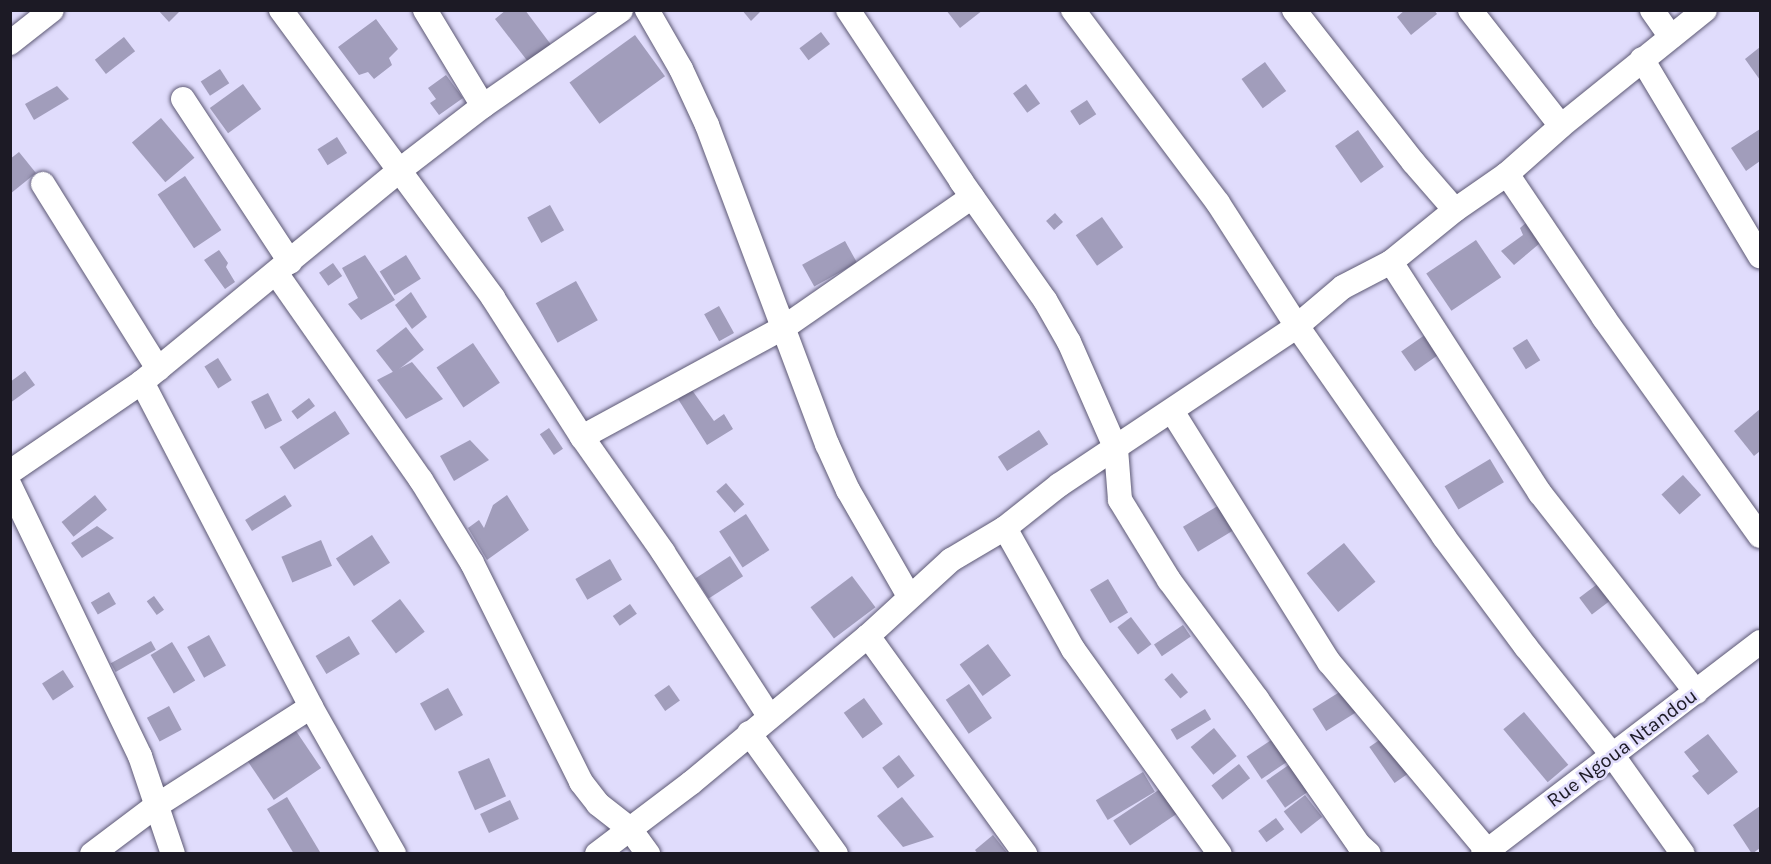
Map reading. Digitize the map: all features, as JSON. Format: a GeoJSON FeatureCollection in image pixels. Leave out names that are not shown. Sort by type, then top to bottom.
{"type":"FeatureCollection","features":[{"type":"Feature","properties":{"kind":"street"},"geometry":{"type":"LineString","coordinates":[[13,36],[52,10]]}},
{"type":"Feature","properties":{"kind":"street"},"geometry":{"type":"LineString","coordinates":[[281,10],[493,298],[582,437],[663,552],[769,716]]}},
{"type":"Feature","properties":{"kind":"street"},"geometry":{"type":"LineString","coordinates":[[425,10],[483,106]]}},
{"type":"Feature","properties":{"kind":"street"},"geometry":{"type":"LineString","coordinates":[[10,472],[150,375],[400,170],[483,106],[621,10]]}},
{"type":"Feature","properties":{"kind":"street"},"geometry":{"type":"LineString","coordinates":[[647,10],[681,69],[707,125],[827,444],[848,490],[909,596]]}},
{"type":"Feature","properties":{"kind":"street"},"geometry":{"type":"LineString","coordinates":[[848,10],[972,197],[1045,300],[1069,342],[1116,449],[1120,500],[1169,580],[1257,699],[1359,845],[1368,854]]}},
{"type":"Feature","properties":{"kind":"street"},"geometry":{"type":"LineString","coordinates":[[1073,10],[1218,203],[1297,326],[1444,537],[1526,647],[1613,756],[1683,854]]}},
{"type":"Feature","properties":{"kind":"street"},"geometry":{"type":"LineString","coordinates":[[1294,10],[1414,163],[1455,210]]}},
{"type":"Feature","properties":{"kind":"street"},"geometry":{"type":"LineString","coordinates":[[1470,10],[1561,126]]}},
{"type":"Feature","properties":{"kind":"street"},"geometry":{"type":"LineString","coordinates":[[1652,10],[1671,37]]}},
{"type":"Feature","properties":{"kind":"street"},"geometry":{"type":"LineString","coordinates":[[597,854],[691,783],[868,636],[909,596],[951,560],[1005,528],[1059,485],[1297,326],[1343,287],[1391,262],[1455,210],[1506,174],[1642,59],[1705,10]]}},
{"type":"Feature","properties":{"kind":"street"},"geometry":{"type":"LineString","coordinates":[[1642,59],[1761,256]]}},
{"type":"Feature","properties":{"kind":"street"},"geometry":{"type":"LineString","coordinates":[[183,99],[283,268],[421,480],[472,563],[581,783],[598,804],[630,829],[648,854]]}},
{"type":"Feature","properties":{"kind":"street"},"geometry":{"type":"LineString","coordinates":[[1506,174],[1604,318],[1761,536]]}},
{"type":"Feature","properties":{"kind":"street"},"geometry":{"type":"LineString","coordinates":[[43,184],[150,375],[311,707],[394,854]]}},
{"type":"Feature","properties":{"kind":"street"},"geometry":{"type":"LineString","coordinates":[[582,437],[783,328],[972,197]]}},
{"type":"Feature","properties":{"kind":"street"},"geometry":{"type":"LineString","coordinates":[[1391,262],[1540,493],[1696,692]]}},
{"type":"Feature","properties":{"kind":"street"},"geometry":{"type":"LineString","coordinates":[[1172,411],[1329,662],[1485,852]]}},
{"type":"Feature","properties":{"kind":"street"},"geometry":{"type":"LineString","coordinates":[[10,486],[140,756],[173,854]]}},
{"type":"Feature","properties":{"kind":"street"},"geometry":{"type":"LineString","coordinates":[[1005,528],[1073,649],[1220,854]]}},
{"type":"Feature","properties":{"kind":"street"},"geometry":{"type":"LineString","coordinates":[[868,636],[1025,854]]}},
{"type":"Feature","properties":{"kind":"street","name":"Rue Ngoua Ntandou"},"geometry":{"type":"LineString","coordinates":[[1485,852],[1758,647]]}},
{"type":"Feature","properties":{"kind":"street"},"geometry":{"type":"LineString","coordinates":[[92,854],[156,806],[311,707]]}},
{"type":"Feature","properties":{"kind":"street"},"geometry":{"type":"LineString","coordinates":[[749,734],[836,854]]}},
{"type":"Feature","properties":{"kind":"building"},"geometry":{"type":"Polygon","coordinates":[[[158,10],[181,10],[169,22],[158,10]]]}},
{"type":"Feature","properties":{"kind":"building"},"geometry":{"type":"Polygon","coordinates":[[[506,10],[525,10],[552,46],[529,63],[495,19],[506,10]]]}},
{"type":"Feature","properties":{"kind":"building"},"geometry":{"type":"Polygon","coordinates":[[[742,10],[762,10],[751,21],[742,10]]]}},
{"type":"Feature","properties":{"kind":"building"},"geometry":{"type":"Polygon","coordinates":[[[946,10],[983,10],[960,28],[946,10]]]}},
{"type":"Feature","properties":{"kind":"building"},"geometry":{"type":"Polygon","coordinates":[[[1405,10],[1434,10],[1437,14],[1411,35],[1397,17],[1405,10]]]}},
{"type":"Feature","properties":{"kind":"building"},"geometry":{"type":"Polygon","coordinates":[[[376,19],[398,49],[389,58],[392,65],[374,79],[368,72],[359,75],[338,47],[376,19]]]}},
{"type":"Feature","properties":{"kind":"building"},"geometry":{"type":"Polygon","coordinates":[[[821,32],[830,44],[808,60],[799,48],[821,32]]]}},
{"type":"Feature","properties":{"kind":"building"},"geometry":{"type":"Polygon","coordinates":[[[635,35],[665,76],[599,124],[569,83],[635,35]]]}},
{"type":"Feature","properties":{"kind":"building"},"geometry":{"type":"Polygon","coordinates":[[[124,37],[135,51],[106,74],[95,60],[124,37]]]}},
{"type":"Feature","properties":{"kind":"building"},"geometry":{"type":"Polygon","coordinates":[[[1760,47],[1760,80],[1745,59],[1760,47]]]}},
{"type":"Feature","properties":{"kind":"building"},"geometry":{"type":"Polygon","coordinates":[[[1265,62],[1286,91],[1263,108],[1242,79],[1265,62]]]}},
{"type":"Feature","properties":{"kind":"building"},"geometry":{"type":"Polygon","coordinates":[[[220,69],[229,83],[210,96],[201,82],[220,69]]]}},
{"type":"Feature","properties":{"kind":"building"},"geometry":{"type":"Polygon","coordinates":[[[446,75],[463,98],[439,115],[430,103],[436,99],[428,88],[446,75]]]}},
{"type":"Feature","properties":{"kind":"building"},"geometry":{"type":"Polygon","coordinates":[[[243,84],[261,109],[228,133],[210,108],[243,84]]]}},
{"type":"Feature","properties":{"kind":"building"},"geometry":{"type":"Polygon","coordinates":[[[1026,84],[1040,103],[1027,113],[1013,93],[1026,84]]]}},
{"type":"Feature","properties":{"kind":"building"},"geometry":{"type":"Polygon","coordinates":[[[57,86],[69,99],[34,120],[25,104],[57,86]]]}},
{"type":"Feature","properties":{"kind":"building"},"geometry":{"type":"Polygon","coordinates":[[[1087,100],[1096,114],[1079,125],[1070,111],[1087,100]]]}},
{"type":"Feature","properties":{"kind":"building"},"geometry":{"type":"Polygon","coordinates":[[[161,118],[194,158],[165,182],[132,142],[161,118]]]}},
{"type":"Feature","properties":{"kind":"building"},"geometry":{"type":"Polygon","coordinates":[[[1760,129],[1760,161],[1746,171],[1731,148],[1760,129]]]}},
{"type":"Feature","properties":{"kind":"building"},"geometry":{"type":"Polygon","coordinates":[[[1358,130],[1384,167],[1361,183],[1335,146],[1358,130]]]}},
{"type":"Feature","properties":{"kind":"building"},"geometry":{"type":"Polygon","coordinates":[[[337,137],[347,153],[328,165],[317,149],[337,137]]]}},
{"type":"Feature","properties":{"kind":"building"},"geometry":{"type":"Polygon","coordinates":[[[19,152],[36,173],[10,194],[10,159],[19,152]]]}},
{"type":"Feature","properties":{"kind":"building"},"geometry":{"type":"Polygon","coordinates":[[[185,176],[221,230],[194,248],[158,194],[185,176]]]}},
{"type":"Feature","properties":{"kind":"building"},"geometry":{"type":"Polygon","coordinates":[[[550,205],[564,230],[541,243],[527,218],[550,205]]]}},
{"type":"Feature","properties":{"kind":"building"},"geometry":{"type":"Polygon","coordinates":[[[1542,209],[1558,228],[1514,265],[1501,251],[1523,235],[1520,228],[1542,209]]]}},
{"type":"Feature","properties":{"kind":"building"},"geometry":{"type":"Polygon","coordinates":[[[1055,213],[1063,222],[1054,230],[1046,221],[1055,213]]]}},
{"type":"Feature","properties":{"kind":"building"},"geometry":{"type":"Polygon","coordinates":[[[1102,217],[1123,247],[1097,266],[1076,235],[1102,217]]]}},
{"type":"Feature","properties":{"kind":"building"},"geometry":{"type":"Polygon","coordinates":[[[1476,240],[1501,277],[1451,311],[1426,274],[1476,240]]]}},
{"type":"Feature","properties":{"kind":"building"},"geometry":{"type":"Polygon","coordinates":[[[845,241],[857,263],[814,287],[802,265],[845,241]]]}},
{"type":"Feature","properties":{"kind":"building"},"geometry":{"type":"Polygon","coordinates":[[[219,250],[228,263],[226,267],[235,282],[225,289],[204,260],[219,250]]]}},
{"type":"Feature","properties":{"kind":"building"},"geometry":{"type":"Polygon","coordinates":[[[365,255],[395,300],[361,320],[348,304],[358,298],[342,268],[365,255]]]}},
{"type":"Feature","properties":{"kind":"building"},"geometry":{"type":"Polygon","coordinates":[[[406,255],[421,279],[395,295],[380,271],[406,255]]]}},
{"type":"Feature","properties":{"kind":"building"},"geometry":{"type":"Polygon","coordinates":[[[333,263],[342,276],[328,286],[319,273],[333,263]]]}},
{"type":"Feature","properties":{"kind":"building"},"geometry":{"type":"Polygon","coordinates":[[[576,281],[598,320],[558,343],[536,303],[576,281]]]}},
{"type":"Feature","properties":{"kind":"building"},"geometry":{"type":"Polygon","coordinates":[[[411,292],[427,317],[412,329],[395,305],[411,292]]]}},
{"type":"Feature","properties":{"kind":"building"},"geometry":{"type":"Polygon","coordinates":[[[719,306],[734,333],[719,341],[704,314],[719,306]]]}},
{"type":"Feature","properties":{"kind":"building"},"geometry":{"type":"Polygon","coordinates":[[[406,327],[424,350],[394,373],[376,350],[406,327]]]}},
{"type":"Feature","properties":{"kind":"building"},"geometry":{"type":"Polygon","coordinates":[[[1429,332],[1443,352],[1415,371],[1401,352],[1429,332]]]}},
{"type":"Feature","properties":{"kind":"building"},"geometry":{"type":"Polygon","coordinates":[[[1527,339],[1540,360],[1526,369],[1513,348],[1527,339]]]}},
{"type":"Feature","properties":{"kind":"building"},"geometry":{"type":"Polygon","coordinates":[[[473,343],[500,383],[463,407],[437,368],[473,343]]]}},
{"type":"Feature","properties":{"kind":"building"},"geometry":{"type":"Polygon","coordinates":[[[218,358],[232,380],[218,389],[204,366],[218,358]]]}},
{"type":"Feature","properties":{"kind":"building"},"geometry":{"type":"Polygon","coordinates":[[[412,362],[443,399],[406,419],[377,380],[412,362]]]}},
{"type":"Feature","properties":{"kind":"building"},"geometry":{"type":"Polygon","coordinates":[[[25,371],[35,385],[10,403],[10,382],[25,371]]]}},
{"type":"Feature","properties":{"kind":"building"},"geometry":{"type":"Polygon","coordinates":[[[692,390],[714,421],[724,414],[733,429],[707,445],[678,399],[692,390]]]}},
{"type":"Feature","properties":{"kind":"building"},"geometry":{"type":"Polygon","coordinates":[[[268,393],[282,421],[265,429],[251,402],[268,393]]]}},
{"type":"Feature","properties":{"kind":"building"},"geometry":{"type":"Polygon","coordinates":[[[309,398],[315,406],[297,419],[291,411],[309,398]]]}},
{"type":"Feature","properties":{"kind":"building"},"geometry":{"type":"Polygon","coordinates":[[[1760,409],[1760,451],[1754,456],[1734,431],[1760,409]]]}},
{"type":"Feature","properties":{"kind":"building"},"geometry":{"type":"Polygon","coordinates":[[[335,411],[350,434],[294,470],[280,447],[335,411]]]}},
{"type":"Feature","properties":{"kind":"building"},"geometry":{"type":"Polygon","coordinates":[[[549,428],[563,449],[554,455],[540,434],[549,428]]]}},
{"type":"Feature","properties":{"kind":"building"},"geometry":{"type":"Polygon","coordinates":[[[1039,430],[1048,444],[1007,471],[998,457],[1039,430]]]}},
{"type":"Feature","properties":{"kind":"building"},"geometry":{"type":"Polygon","coordinates":[[[470,440],[489,460],[454,481],[440,456],[470,440]]]}},
{"type":"Feature","properties":{"kind":"building"},"geometry":{"type":"Polygon","coordinates":[[[1490,459],[1504,482],[1458,509],[1445,486],[1490,459]]]}},
{"type":"Feature","properties":{"kind":"building"},"geometry":{"type":"Polygon","coordinates":[[[1683,475],[1701,495],[1680,514],[1661,494],[1683,475]]]}},
{"type":"Feature","properties":{"kind":"building"},"geometry":{"type":"Polygon","coordinates":[[[726,483],[744,504],[735,513],[716,492],[726,483]]]}},
{"type":"Feature","properties":{"kind":"building"},"geometry":{"type":"Polygon","coordinates":[[[95,495],[107,510],[74,537],[62,522],[95,495]]]}},
{"type":"Feature","properties":{"kind":"building"},"geometry":{"type":"Polygon","coordinates":[[[285,495],[292,506],[252,531],[245,520],[285,495]]]}},
{"type":"Feature","properties":{"kind":"building"},"geometry":{"type":"Polygon","coordinates":[[[507,495],[529,530],[487,560],[468,528],[479,520],[484,528],[493,505],[507,495]]]}},
{"type":"Feature","properties":{"kind":"building"},"geometry":{"type":"Polygon","coordinates":[[[1231,498],[1246,523],[1198,552],[1183,527],[1231,498]]]}},
{"type":"Feature","properties":{"kind":"building"},"geometry":{"type":"Polygon","coordinates":[[[746,514],[769,550],[743,567],[719,531],[746,514]]]}},
{"type":"Feature","properties":{"kind":"building"},"geometry":{"type":"Polygon","coordinates":[[[97,526],[114,538],[82,558],[71,543],[97,526]]]}},
{"type":"Feature","properties":{"kind":"building"},"geometry":{"type":"Polygon","coordinates":[[[372,535],[390,563],[354,586],[336,558],[372,535]]]}},
{"type":"Feature","properties":{"kind":"building"},"geometry":{"type":"Polygon","coordinates":[[[321,540],[332,566],[292,583],[281,557],[321,540]]]}},
{"type":"Feature","properties":{"kind":"building"},"geometry":{"type":"Polygon","coordinates":[[[1344,543],[1375,582],[1338,612],[1307,573],[1344,543]]]}},
{"type":"Feature","properties":{"kind":"building"},"geometry":{"type":"Polygon","coordinates":[[[730,556],[743,576],[709,598],[696,578],[730,556]]]}},
{"type":"Feature","properties":{"kind":"building"},"geometry":{"type":"Polygon","coordinates":[[[610,559],[622,580],[587,600],[575,579],[610,559]]]}},
{"type":"Feature","properties":{"kind":"building"},"geometry":{"type":"Polygon","coordinates":[[[852,576],[875,607],[834,638],[810,607],[852,576]]]}},
{"type":"Feature","properties":{"kind":"building"},"geometry":{"type":"Polygon","coordinates":[[[1108,579],[1128,612],[1110,623],[1090,590],[1108,579]]]}},
{"type":"Feature","properties":{"kind":"building"},"geometry":{"type":"Polygon","coordinates":[[[1604,579],[1617,596],[1592,614],[1579,598],[1604,579]]]}},
{"type":"Feature","properties":{"kind":"building"},"geometry":{"type":"Polygon","coordinates":[[[109,592],[116,604],[98,615],[91,602],[109,592]]]}},
{"type":"Feature","properties":{"kind":"building"},"geometry":{"type":"Polygon","coordinates":[[[154,596],[164,610],[157,615],[147,601],[154,596]]]}},
{"type":"Feature","properties":{"kind":"building"},"geometry":{"type":"Polygon","coordinates":[[[400,599],[425,632],[396,653],[371,621],[400,599]]]}},
{"type":"Feature","properties":{"kind":"building"},"geometry":{"type":"Polygon","coordinates":[[[630,604],[637,614],[620,626],[613,616],[630,604]]]}},
{"type":"Feature","properties":{"kind":"building"},"geometry":{"type":"Polygon","coordinates":[[[1131,617],[1151,644],[1138,654],[1117,627],[1131,617]]]}},
{"type":"Feature","properties":{"kind":"building"},"geometry":{"type":"Polygon","coordinates":[[[1183,625],[1191,637],[1162,656],[1154,645],[1183,625]]]}},
{"type":"Feature","properties":{"kind":"building"},"geometry":{"type":"Polygon","coordinates":[[[209,635],[226,666],[204,678],[187,647],[209,635]]]}},
{"type":"Feature","properties":{"kind":"building"},"geometry":{"type":"Polygon","coordinates":[[[349,636],[360,654],[326,674],[316,656],[349,636]]]}},
{"type":"Feature","properties":{"kind":"building"},"geometry":{"type":"Polygon","coordinates":[[[151,641],[156,650],[116,672],[111,663],[151,641]]]}},
{"type":"Feature","properties":{"kind":"building"},"geometry":{"type":"Polygon","coordinates":[[[172,642],[195,681],[174,693],[151,655],[172,642]]]}},
{"type":"Feature","properties":{"kind":"building"},"geometry":{"type":"Polygon","coordinates":[[[988,644],[1011,676],[983,696],[960,665],[988,644]]]}},
{"type":"Feature","properties":{"kind":"building"},"geometry":{"type":"Polygon","coordinates":[[[63,670],[74,687],[53,700],[42,684],[63,670]]]}},
{"type":"Feature","properties":{"kind":"building"},"geometry":{"type":"Polygon","coordinates":[[[1172,673],[1188,692],[1180,699],[1164,679],[1172,673]]]}},
{"type":"Feature","properties":{"kind":"building"},"geometry":{"type":"Polygon","coordinates":[[[1354,683],[1368,705],[1326,731],[1312,709],[1354,683]]]}},
{"type":"Feature","properties":{"kind":"building"},"geometry":{"type":"Polygon","coordinates":[[[969,684],[992,718],[969,734],[946,700],[969,684]]]}},
{"type":"Feature","properties":{"kind":"building"},"geometry":{"type":"Polygon","coordinates":[[[669,685],[680,701],[665,711],[654,695],[669,685]]]}},
{"type":"Feature","properties":{"kind":"building"},"geometry":{"type":"Polygon","coordinates":[[[448,688],[463,715],[435,731],[420,704],[448,688]]]}},
{"type":"Feature","properties":{"kind":"building"},"geometry":{"type":"Polygon","coordinates":[[[864,698],[883,724],[863,739],[844,713],[864,698]]]}},
{"type":"Feature","properties":{"kind":"building"},"geometry":{"type":"Polygon","coordinates":[[[169,706],[182,730],[160,742],[147,718],[169,706]]]}},
{"type":"Feature","properties":{"kind":"building"},"geometry":{"type":"Polygon","coordinates":[[[1205,709],[1211,719],[1177,740],[1171,730],[1205,709]]]}},
{"type":"Feature","properties":{"kind":"building"},"geometry":{"type":"Polygon","coordinates":[[[1524,712],[1568,765],[1548,782],[1503,729],[1524,712]]]}},
{"type":"Feature","properties":{"kind":"building"},"geometry":{"type":"Polygon","coordinates":[[[292,725],[321,768],[274,800],[245,757],[292,725]]]}},
{"type":"Feature","properties":{"kind":"building"},"geometry":{"type":"Polygon","coordinates":[[[1398,727],[1423,763],[1395,783],[1369,747],[1398,727]]]}},
{"type":"Feature","properties":{"kind":"building"},"geometry":{"type":"Polygon","coordinates":[[[1214,728],[1237,756],[1213,775],[1191,747],[1214,728]]]}},
{"type":"Feature","properties":{"kind":"building"},"geometry":{"type":"Polygon","coordinates":[[[1283,732],[1298,754],[1262,779],[1247,757],[1283,732]]]}},
{"type":"Feature","properties":{"kind":"building"},"geometry":{"type":"Polygon","coordinates":[[[1708,734],[1738,772],[1708,795],[1692,776],[1699,771],[1684,752],[1708,734]]]}},
{"type":"Feature","properties":{"kind":"building"},"geometry":{"type":"Polygon","coordinates":[[[899,755],[915,776],[898,788],[882,768],[899,755]]]}},
{"type":"Feature","properties":{"kind":"building"},"geometry":{"type":"Polygon","coordinates":[[[1303,755],[1322,782],[1285,808],[1266,781],[1303,755]]]}},
{"type":"Feature","properties":{"kind":"building"},"geometry":{"type":"Polygon","coordinates":[[[489,758],[506,796],[475,810],[458,772],[489,758]]]}},
{"type":"Feature","properties":{"kind":"building"},"geometry":{"type":"Polygon","coordinates":[[[1239,764],[1250,778],[1223,800],[1211,786],[1239,764]]]}},
{"type":"Feature","properties":{"kind":"building"},"geometry":{"type":"Polygon","coordinates":[[[1143,772],[1155,792],[1108,820],[1096,800],[1143,772]]]}},
{"type":"Feature","properties":{"kind":"building"},"geometry":{"type":"Polygon","coordinates":[[[1163,787],[1180,812],[1130,845],[1113,821],[1163,787]]]}},
{"type":"Feature","properties":{"kind":"building"},"geometry":{"type":"Polygon","coordinates":[[[1305,795],[1322,817],[1301,834],[1284,812],[1305,795]]]}},
{"type":"Feature","properties":{"kind":"building"},"geometry":{"type":"Polygon","coordinates":[[[287,797],[320,852],[318,854],[294,854],[267,809],[287,797]]]}},
{"type":"Feature","properties":{"kind":"building"},"geometry":{"type":"Polygon","coordinates":[[[902,797],[934,837],[903,847],[877,816],[902,797]]]}},
{"type":"Feature","properties":{"kind":"building"},"geometry":{"type":"Polygon","coordinates":[[[510,800],[519,819],[489,833],[480,814],[510,800]]]}},
{"type":"Feature","properties":{"kind":"building"},"geometry":{"type":"Polygon","coordinates":[[[1760,806],[1760,848],[1752,854],[1733,825],[1760,806]]]}},
{"type":"Feature","properties":{"kind":"building"},"geometry":{"type":"Polygon","coordinates":[[[1276,818],[1284,829],[1266,842],[1258,831],[1276,818]]]}},
{"type":"Feature","properties":{"kind":"building"},"geometry":{"type":"Polygon","coordinates":[[[993,835],[1008,854],[978,854],[975,850],[993,835]]]}}]}
